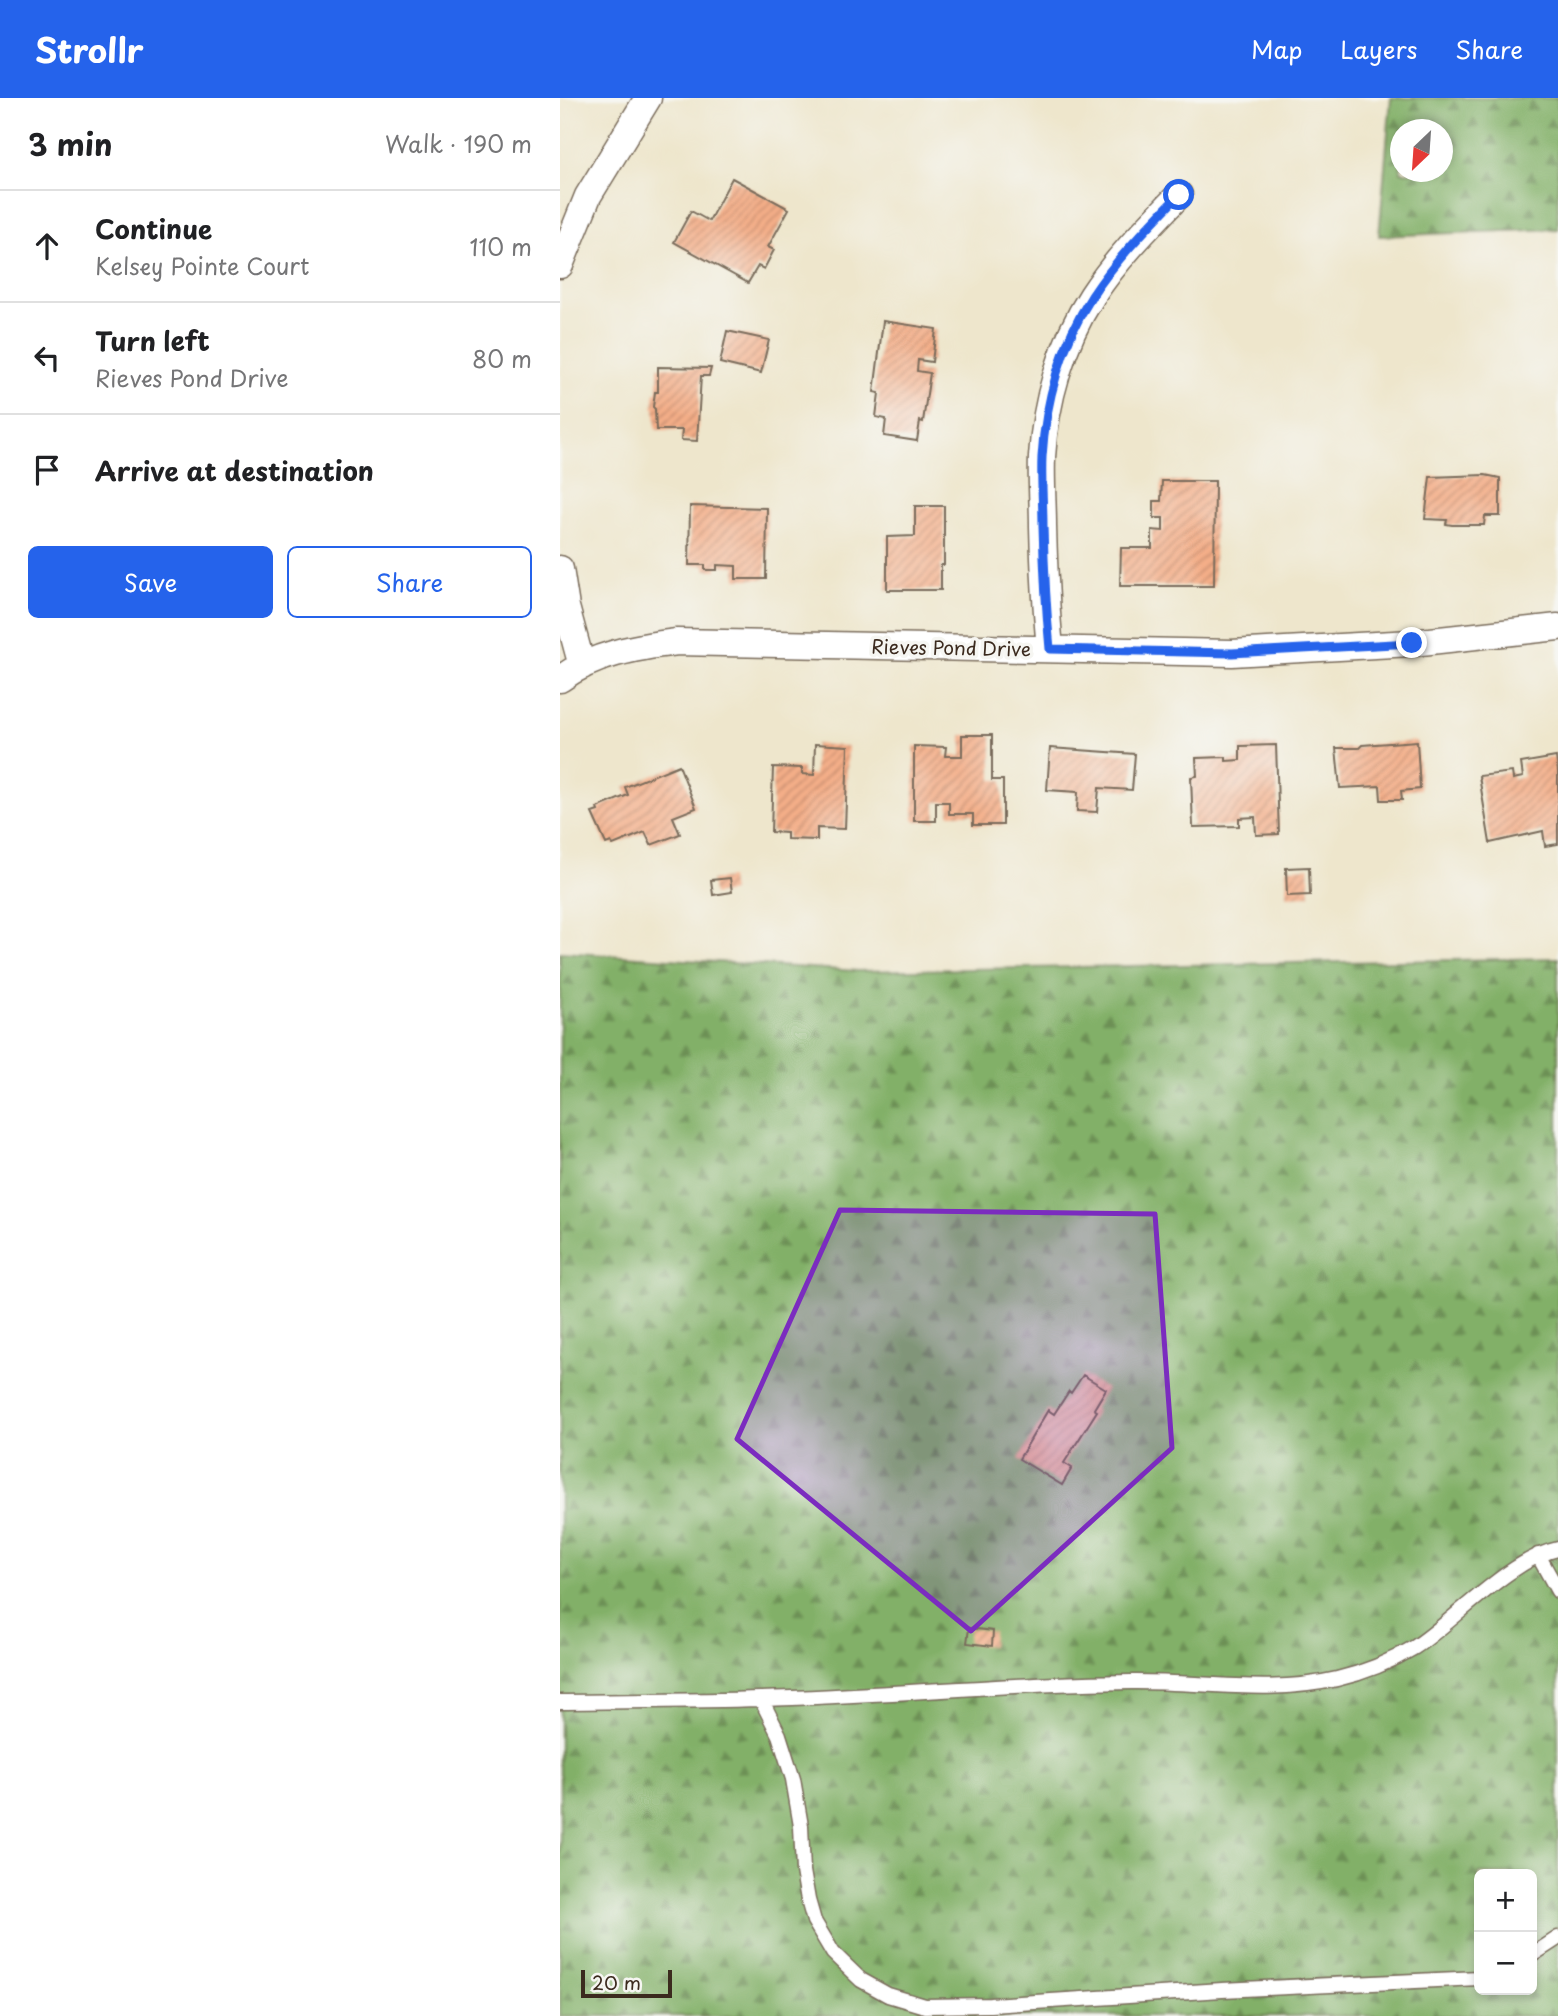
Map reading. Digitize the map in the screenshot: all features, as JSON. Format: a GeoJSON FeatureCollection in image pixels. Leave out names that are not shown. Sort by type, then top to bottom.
{"type":"FeatureCollection","features":[{"type":"Feature","properties":{"kind":"street"},"geometry":{"type":"LineString","coordinates":[[560,265],[588,196],[648,98]]}},
{"type":"Feature","properties":{"kind":"street"},"geometry":{"type":"LineString","coordinates":[[1050,649],[1044,592],[1042,459],[1044,429],[1052,390],[1068,343],[1091,298],[1119,258],[1179,195]]}},
{"type":"Feature","properties":{"kind":"street"},"geometry":{"type":"LineString","coordinates":[[560,569],[571,673]]}},
{"type":"Feature","properties":{"kind":"street","name":"Rieves Pond Drive"},"geometry":{"type":"LineString","coordinates":[[571,673],[607,656],[638,646],[677,642],[1232,653],[1412,643],[1558,627]]}},
{"type":"Feature","properties":{"kind":"lane"},"geometry":{"type":"LineString","coordinates":[[560,1702],[761,1699],[1132,1682],[1266,1688],[1303,1686],[1339,1679],[1373,1667],[1414,1647],[1518,1566],[1538,1555],[1558,1549]]}},
{"type":"Feature","properties":{"kind":"lane"},"geometry":{"type":"LineString","coordinates":[[1538,1555],[1558,1591]]}},
{"type":"Feature","properties":{"kind":"lane"},"geometry":{"type":"LineString","coordinates":[[761,1699],[779,1735],[793,1779],[802,1826],[803,1871],[814,1920],[833,1954],[861,1980],[888,1995],[925,2006],[990,2005],[1222,1990],[1474,1978]]}},
{"type":"Feature","properties":{"kind":"lane"},"geometry":{"type":"LineString","coordinates":[[1537,1952],[1558,1938]]}},
{"type":"Feature","properties":{"kind":"highlighted area"},"geometry":{"type":"Polygon","coordinates":[[[840,1210],[1155,1214],[1172,1448],[971,1631],[737,1439],[840,1210]]]}},
{"type":"Feature","properties":{"kind":"green space"},"geometry":{"type":"Polygon","coordinates":[[[1391,98],[1558,98],[1558,229],[1379,236],[1391,98]]]}},
{"type":"Feature","properties":{"kind":"green space"},"geometry":{"type":"Polygon","coordinates":[[[560,952],[858,971],[1558,958],[1558,2016],[560,2016],[560,952]]]}},
{"type":"Feature","properties":{"kind":"building"},"geometry":{"type":"Polygon","coordinates":[[[732,178],[789,209],[768,247],[774,250],[764,269],[758,266],[748,283],[674,242],[691,211],[709,221],[732,178]]]}},
{"type":"Feature","properties":{"kind":"building"},"geometry":{"type":"Polygon","coordinates":[[[883,321],[936,329],[932,362],[918,360],[917,371],[930,373],[923,422],[920,421],[917,441],[884,436],[886,419],[876,417],[879,393],[874,392],[883,321]]]}},
{"type":"Feature","properties":{"kind":"building"},"geometry":{"type":"Polygon","coordinates":[[[727,331],[769,340],[761,373],[720,363],[727,331]]]}},
{"type":"Feature","properties":{"kind":"building"},"geometry":{"type":"Polygon","coordinates":[[[658,367],[711,368],[709,376],[701,376],[697,441],[681,440],[682,430],[656,430],[653,407],[655,392],[658,392],[658,367]]]}},
{"type":"Feature","properties":{"kind":"building"},"geometry":{"type":"Polygon","coordinates":[[[1485,475],[1500,478],[1500,516],[1485,516],[1484,525],[1452,525],[1446,524],[1447,520],[1425,519],[1430,477],[1485,475]]]}},
{"type":"Feature","properties":{"kind":"building"},"geometry":{"type":"Polygon","coordinates":[[[1162,481],[1215,481],[1214,586],[1120,586],[1121,548],[1152,548],[1152,530],[1163,531],[1163,518],[1154,518],[1154,501],[1161,501],[1162,481]]]}},
{"type":"Feature","properties":{"kind":"building"},"geometry":{"type":"Polygon","coordinates":[[[690,506],[767,508],[766,579],[736,579],[736,566],[717,565],[717,570],[705,570],[705,565],[689,565],[690,506]]]}},
{"type":"Feature","properties":{"kind":"building"},"geometry":{"type":"Polygon","coordinates":[[[915,506],[944,506],[944,565],[941,565],[941,590],[887,590],[887,537],[915,536],[915,506]]]}},
{"type":"Feature","properties":{"kind":"building"},"geometry":{"type":"Polygon","coordinates":[[[962,735],[992,735],[992,780],[1003,780],[1003,825],[973,825],[973,814],[949,814],[949,802],[936,802],[936,821],[914,821],[914,746],[946,747],[945,756],[962,756],[962,735]]]}},
{"type":"Feature","properties":{"kind":"building"},"geometry":{"type":"Polygon","coordinates":[[[1417,741],[1420,789],[1401,791],[1402,800],[1381,800],[1380,786],[1340,788],[1336,748],[1417,741]]]}},
{"type":"Feature","properties":{"kind":"building"},"geometry":{"type":"Polygon","coordinates":[[[815,744],[848,746],[845,829],[817,828],[817,840],[787,839],[787,833],[771,832],[773,767],[802,768],[802,774],[814,775],[815,744]]]}},
{"type":"Feature","properties":{"kind":"building"},"geometry":{"type":"Polygon","coordinates":[[[1276,745],[1279,834],[1256,835],[1255,817],[1239,818],[1239,826],[1193,827],[1191,777],[1197,776],[1196,758],[1226,757],[1226,761],[1240,760],[1240,746],[1276,745]]]}},
{"type":"Feature","properties":{"kind":"building"},"geometry":{"type":"Polygon","coordinates":[[[1050,748],[1135,754],[1132,790],[1099,788],[1097,812],[1077,811],[1078,792],[1047,790],[1050,748]]]}},
{"type":"Feature","properties":{"kind":"building"},"geometry":{"type":"Polygon","coordinates":[[[1556,757],[1558,844],[1545,846],[1543,831],[1490,843],[1479,776],[1512,772],[1513,779],[1523,777],[1521,763],[1556,757]]]}},
{"type":"Feature","properties":{"kind":"building"},"geometry":{"type":"Polygon","coordinates":[[[679,765],[696,808],[673,817],[680,834],[651,845],[645,832],[613,845],[611,842],[606,844],[592,813],[598,811],[597,808],[628,795],[625,787],[679,765]]]}},
{"type":"Feature","properties":{"kind":"building"},"geometry":{"type":"Polygon","coordinates":[[[1309,867],[1310,895],[1287,896],[1286,868],[1309,867]]]}},
{"type":"Feature","properties":{"kind":"building"},"geometry":{"type":"Polygon","coordinates":[[[730,878],[732,892],[713,895],[711,880],[730,878]]]}},
{"type":"Feature","properties":{"kind":"building"},"geometry":{"type":"Polygon","coordinates":[[[1083,1375],[1106,1389],[1094,1409],[1097,1411],[1064,1463],[1072,1468],[1062,1485],[1019,1459],[1048,1410],[1054,1414],[1083,1375]]]}},
{"type":"Feature","properties":{"kind":"building"},"geometry":{"type":"Polygon","coordinates":[[[969,1628],[993,1631],[992,1646],[967,1643],[969,1628]]]}},
{"type":"Feature","properties":{"kind":"route"},"geometry":{"type":"LineString","coordinates":[[1179,195],[1119,258],[1091,298],[1068,343],[1052,390],[1044,429],[1042,459],[1044,592],[1050,649],[1232,653],[1412,643]]}}]}
